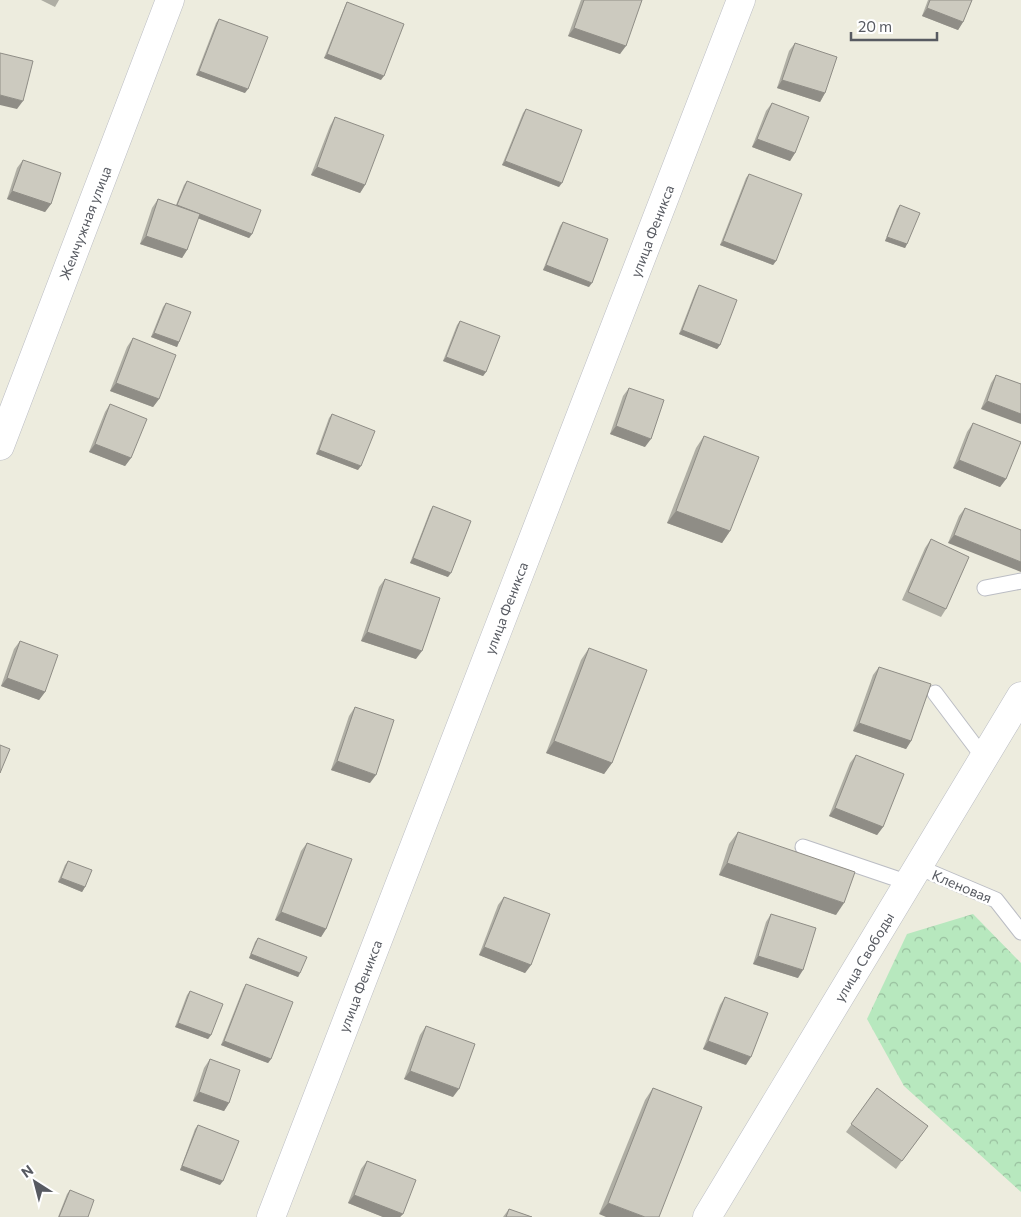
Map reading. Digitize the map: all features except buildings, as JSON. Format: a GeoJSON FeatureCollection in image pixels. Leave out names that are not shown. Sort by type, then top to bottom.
{"type":"FeatureCollection","features":[{"type":"Feature","properties":{"kind":"street","name":"Жемчужная улица"},"geometry":{"type":"LineString","coordinates":[[0,446],[170,0]]}},
{"type":"Feature","properties":{"kind":"street","name":"улица Феникса"},"geometry":{"type":"LineString","coordinates":[[271,1217],[741,0]]}},
{"type":"Feature","properties":{"kind":"street","name":"улица Свободы"},"geometry":{"type":"LineString","coordinates":[[707,1217],[1021,696]]}},
{"type":"Feature","properties":{"kind":"lane"},"geometry":{"type":"LineString","coordinates":[[985,588],[1021,581]]}},
{"type":"Feature","properties":{"kind":"lane"},"geometry":{"type":"LineString","coordinates":[[935,693],[984,758]]}},
{"type":"Feature","properties":{"kind":"lane","name":"Кленовая"},"geometry":{"type":"LineString","coordinates":[[803,847],[913,875],[996,900],[1021,932]]}},
{"type":"Feature","properties":{"kind":"green space"},"geometry":{"type":"Polygon","coordinates":[[[973,914],[1021,963],[1021,1192],[904,1086],[867,1019],[907,934],[973,914]]]}}]}
